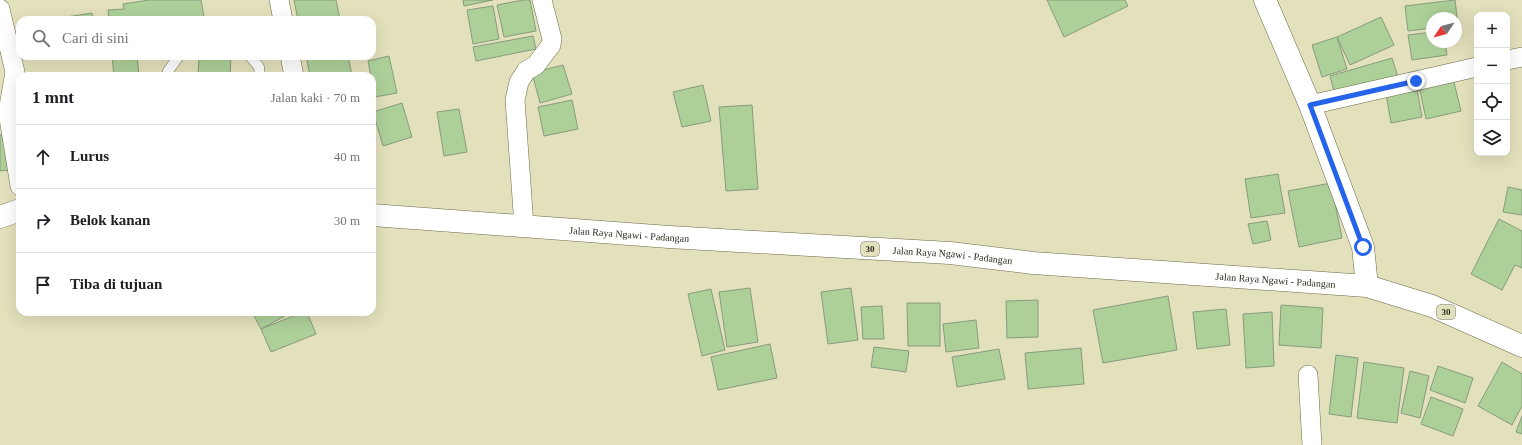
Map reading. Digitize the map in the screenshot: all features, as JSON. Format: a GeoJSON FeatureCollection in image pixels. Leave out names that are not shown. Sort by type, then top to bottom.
{"type":"FeatureCollection","features":[{"type":"Feature","properties":{"kind":"main road"},"geometry":{"type":"LineString","coordinates":[[1265,0],[1310,105],[1363,247],[1367,286]]}},
{"type":"Feature","properties":{"kind":"main road"},"geometry":{"type":"LineString","coordinates":[[0,217],[16,211]]}},
{"type":"Feature","properties":{"kind":"main road","name":"Jalan Raya Ngawi - Padangan"},"geometry":{"type":"LineString","coordinates":[[376,215],[669,237],[950,253],[1033,263],[1367,286],[1432,306],[1522,346]]}},
{"type":"Feature","properties":{"kind":"street"},"geometry":{"type":"LineString","coordinates":[[279,0],[282,16]]}},
{"type":"Feature","properties":{"kind":"street"},"geometry":{"type":"LineString","coordinates":[[524,226],[515,100],[519,82],[526,70],[536,65],[552,46],[552,38],[542,0]]}},
{"type":"Feature","properties":{"kind":"street"},"geometry":{"type":"LineString","coordinates":[[0,9],[15,72],[8,112],[16,161]]}},
{"type":"Feature","properties":{"kind":"street"},"geometry":{"type":"LineString","coordinates":[[1510,59],[1522,57]]}},
{"type":"Feature","properties":{"kind":"street"},"geometry":{"type":"LineString","coordinates":[[291,60],[293,72]]}},
{"type":"Feature","properties":{"kind":"street"},"geometry":{"type":"LineString","coordinates":[[1310,105],[1474,68]]}},
{"type":"Feature","properties":{"kind":"street"},"geometry":{"type":"LineString","coordinates":[[1308,375],[1312,445]]}},
{"type":"Feature","properties":{"kind":"lane"},"geometry":{"type":"LineString","coordinates":[[168,72],[176,60]]}},
{"type":"Feature","properties":{"kind":"lane"},"geometry":{"type":"LineString","coordinates":[[253,60],[258,67],[259,72]]}},
{"type":"Feature","properties":{"kind":"building"},"geometry":{"type":"Polygon","coordinates":[[[149,0],[201,0],[204,16],[109,16],[108,10],[124,9],[123,4],[149,0]]]}},
{"type":"Feature","properties":{"kind":"building"},"geometry":{"type":"Polygon","coordinates":[[[294,0],[336,0],[339,16],[297,16],[294,0]]]}},
{"type":"Feature","properties":{"kind":"building"},"geometry":{"type":"Polygon","coordinates":[[[463,0],[493,0],[464,6],[463,0]]]}},
{"type":"Feature","properties":{"kind":"building"},"geometry":{"type":"Polygon","coordinates":[[[530,0],[536,31],[504,37],[497,5],[530,0]]]}},
{"type":"Feature","properties":{"kind":"building"},"geometry":{"type":"Polygon","coordinates":[[[1047,0],[1125,0],[1128,6],[1064,37],[1047,0]]]}},
{"type":"Feature","properties":{"kind":"building"},"geometry":{"type":"Polygon","coordinates":[[[1455,0],[1456,12],[1426,12],[1426,29],[1408,31],[1405,6],[1455,0]]]}},
{"type":"Feature","properties":{"kind":"building"},"geometry":{"type":"Polygon","coordinates":[[[493,6],[499,39],[473,44],[467,10],[493,6]]]}},
{"type":"Feature","properties":{"kind":"building"},"geometry":{"type":"Polygon","coordinates":[[[92,13],[92,16],[73,16],[92,13]]]}},
{"type":"Feature","properties":{"kind":"building"},"geometry":{"type":"Polygon","coordinates":[[[1381,17],[1394,45],[1350,65],[1337,37],[1381,17]]]}},
{"type":"Feature","properties":{"kind":"building"},"geometry":{"type":"Polygon","coordinates":[[[1426,33],[1426,48],[1446,48],[1447,55],[1412,60],[1408,35],[1426,33]]]}},
{"type":"Feature","properties":{"kind":"building"},"geometry":{"type":"Polygon","coordinates":[[[533,36],[536,49],[476,61],[473,47],[533,36]]]}},
{"type":"Feature","properties":{"kind":"building"},"geometry":{"type":"Polygon","coordinates":[[[1337,37],[1347,69],[1322,77],[1312,45],[1337,37]]]}},
{"type":"Feature","properties":{"kind":"building"},"geometry":{"type":"Polygon","coordinates":[[[389,56],[397,93],[376,97],[376,72],[370,72],[368,61],[389,56]]]}},
{"type":"Feature","properties":{"kind":"building"},"geometry":{"type":"Polygon","coordinates":[[[1392,58],[1398,77],[1335,95],[1330,76],[1392,58]]]}},
{"type":"Feature","properties":{"kind":"building"},"geometry":{"type":"Polygon","coordinates":[[[112,60],[137,60],[139,72],[114,72],[112,60]]]}},
{"type":"Feature","properties":{"kind":"building"},"geometry":{"type":"Polygon","coordinates":[[[199,60],[231,60],[230,72],[198,72],[199,60]]]}},
{"type":"Feature","properties":{"kind":"building"},"geometry":{"type":"Polygon","coordinates":[[[307,60],[349,60],[351,72],[309,72],[307,60]]]}},
{"type":"Feature","properties":{"kind":"building"},"geometry":{"type":"Polygon","coordinates":[[[563,65],[572,94],[540,103],[532,73],[563,65]]]}},
{"type":"Feature","properties":{"kind":"building"},"geometry":{"type":"Polygon","coordinates":[[[1453,78],[1461,111],[1426,119],[1419,86],[1453,78]]]}},
{"type":"Feature","properties":{"kind":"building"},"geometry":{"type":"Polygon","coordinates":[[[703,85],[711,121],[682,127],[673,92],[703,85]]]}},
{"type":"Feature","properties":{"kind":"building"},"geometry":{"type":"Polygon","coordinates":[[[1417,89],[1422,117],[1391,123],[1386,94],[1417,89]]]}},
{"type":"Feature","properties":{"kind":"building"},"geometry":{"type":"Polygon","coordinates":[[[572,100],[578,129],[544,136],[538,107],[572,100]]]}},
{"type":"Feature","properties":{"kind":"building"},"geometry":{"type":"Polygon","coordinates":[[[402,103],[412,137],[383,146],[376,122],[376,111],[402,103]]]}},
{"type":"Feature","properties":{"kind":"building"},"geometry":{"type":"Polygon","coordinates":[[[752,105],[758,189],[726,191],[719,107],[752,105]]]}},
{"type":"Feature","properties":{"kind":"building"},"geometry":{"type":"Polygon","coordinates":[[[459,109],[467,152],[444,156],[437,112],[459,109]]]}},
{"type":"Feature","properties":{"kind":"building"},"geometry":{"type":"Polygon","coordinates":[[[7,134],[10,170],[0,171],[0,135],[7,134]]]}},
{"type":"Feature","properties":{"kind":"building"},"geometry":{"type":"Polygon","coordinates":[[[1278,174],[1285,213],[1251,218],[1245,179],[1278,174]]]}},
{"type":"Feature","properties":{"kind":"building"},"geometry":{"type":"Polygon","coordinates":[[[1331,183],[1342,238],[1299,247],[1288,191],[1331,183]]]}},
{"type":"Feature","properties":{"kind":"building"},"geometry":{"type":"Polygon","coordinates":[[[1508,187],[1522,190],[1522,215],[1503,212],[1508,187]]]}},
{"type":"Feature","properties":{"kind":"building"},"geometry":{"type":"Polygon","coordinates":[[[1499,219],[1522,231],[1522,268],[1515,265],[1502,290],[1471,274],[1499,219]]]}},
{"type":"Feature","properties":{"kind":"building"},"geometry":{"type":"Polygon","coordinates":[[[1267,221],[1271,240],[1253,244],[1248,224],[1267,221]]]}},
{"type":"Feature","properties":{"kind":"building"},"geometry":{"type":"Polygon","coordinates":[[[750,288],[758,342],[727,347],[719,292],[750,288]]]}},
{"type":"Feature","properties":{"kind":"building"},"geometry":{"type":"Polygon","coordinates":[[[851,288],[858,340],[828,344],[821,292],[851,288]]]}},
{"type":"Feature","properties":{"kind":"building"},"geometry":{"type":"Polygon","coordinates":[[[711,289],[725,350],[702,356],[688,294],[711,289]]]}},
{"type":"Feature","properties":{"kind":"building"},"geometry":{"type":"Polygon","coordinates":[[[1168,296],[1177,350],[1103,363],[1093,310],[1168,296]]]}},
{"type":"Feature","properties":{"kind":"building"},"geometry":{"type":"Polygon","coordinates":[[[1038,300],[1038,337],[1007,338],[1006,301],[1038,300]]]}},
{"type":"Feature","properties":{"kind":"building"},"geometry":{"type":"Polygon","coordinates":[[[907,303],[940,303],[940,346],[908,346],[907,303]]]}},
{"type":"Feature","properties":{"kind":"building"},"geometry":{"type":"Polygon","coordinates":[[[1281,305],[1323,308],[1321,348],[1279,345],[1281,305]]]}},
{"type":"Feature","properties":{"kind":"building"},"geometry":{"type":"Polygon","coordinates":[[[882,306],[884,339],[863,339],[861,307],[882,306]]]}},
{"type":"Feature","properties":{"kind":"building"},"geometry":{"type":"Polygon","coordinates":[[[1226,309],[1230,345],[1197,349],[1193,312],[1226,309]]]}},
{"type":"Feature","properties":{"kind":"building"},"geometry":{"type":"Polygon","coordinates":[[[1272,312],[1274,366],[1246,368],[1243,314],[1272,312]]]}},
{"type":"Feature","properties":{"kind":"building"},"geometry":{"type":"Polygon","coordinates":[[[254,316],[285,316],[261,329],[254,316]]]}},
{"type":"Feature","properties":{"kind":"building"},"geometry":{"type":"Polygon","coordinates":[[[293,316],[309,316],[316,334],[271,352],[261,329],[293,316]]]}},
{"type":"Feature","properties":{"kind":"building"},"geometry":{"type":"Polygon","coordinates":[[[976,320],[979,348],[946,352],[943,324],[976,320]]]}},
{"type":"Feature","properties":{"kind":"building"},"geometry":{"type":"Polygon","coordinates":[[[770,344],[777,378],[718,390],[711,357],[770,344]]]}},
{"type":"Feature","properties":{"kind":"building"},"geometry":{"type":"Polygon","coordinates":[[[874,347],[909,351],[906,372],[871,367],[874,347]]]}},
{"type":"Feature","properties":{"kind":"building"},"geometry":{"type":"Polygon","coordinates":[[[1081,348],[1084,384],[1028,389],[1025,353],[1081,348]]]}},
{"type":"Feature","properties":{"kind":"building"},"geometry":{"type":"Polygon","coordinates":[[[999,349],[1005,379],[957,387],[952,357],[999,349]]]}},
{"type":"Feature","properties":{"kind":"building"},"geometry":{"type":"Polygon","coordinates":[[[1336,355],[1358,358],[1351,417],[1329,414],[1336,355]]]}},
{"type":"Feature","properties":{"kind":"building"},"geometry":{"type":"Polygon","coordinates":[[[1364,362],[1404,368],[1397,423],[1357,418],[1364,362]]]}},
{"type":"Feature","properties":{"kind":"building"},"geometry":{"type":"Polygon","coordinates":[[[1502,362],[1522,374],[1522,406],[1512,425],[1478,406],[1502,362]]]}},
{"type":"Feature","properties":{"kind":"building"},"geometry":{"type":"Polygon","coordinates":[[[1438,366],[1473,378],[1465,403],[1430,390],[1438,366]]]}},
{"type":"Feature","properties":{"kind":"building"},"geometry":{"type":"Polygon","coordinates":[[[1410,371],[1429,376],[1420,418],[1401,413],[1410,371]]]}},
{"type":"Feature","properties":{"kind":"building"},"geometry":{"type":"Polygon","coordinates":[[[1431,397],[1463,409],[1453,436],[1421,424],[1431,397]]]}},
{"type":"Feature","properties":{"kind":"building"},"geometry":{"type":"Polygon","coordinates":[[[1522,416],[1522,434],[1516,432],[1522,416]]]}},
{"type":"Feature","properties":{"kind":"route"},"geometry":{"type":"LineString","coordinates":[[1363,247],[1310,105],[1416,81]]}}]}
